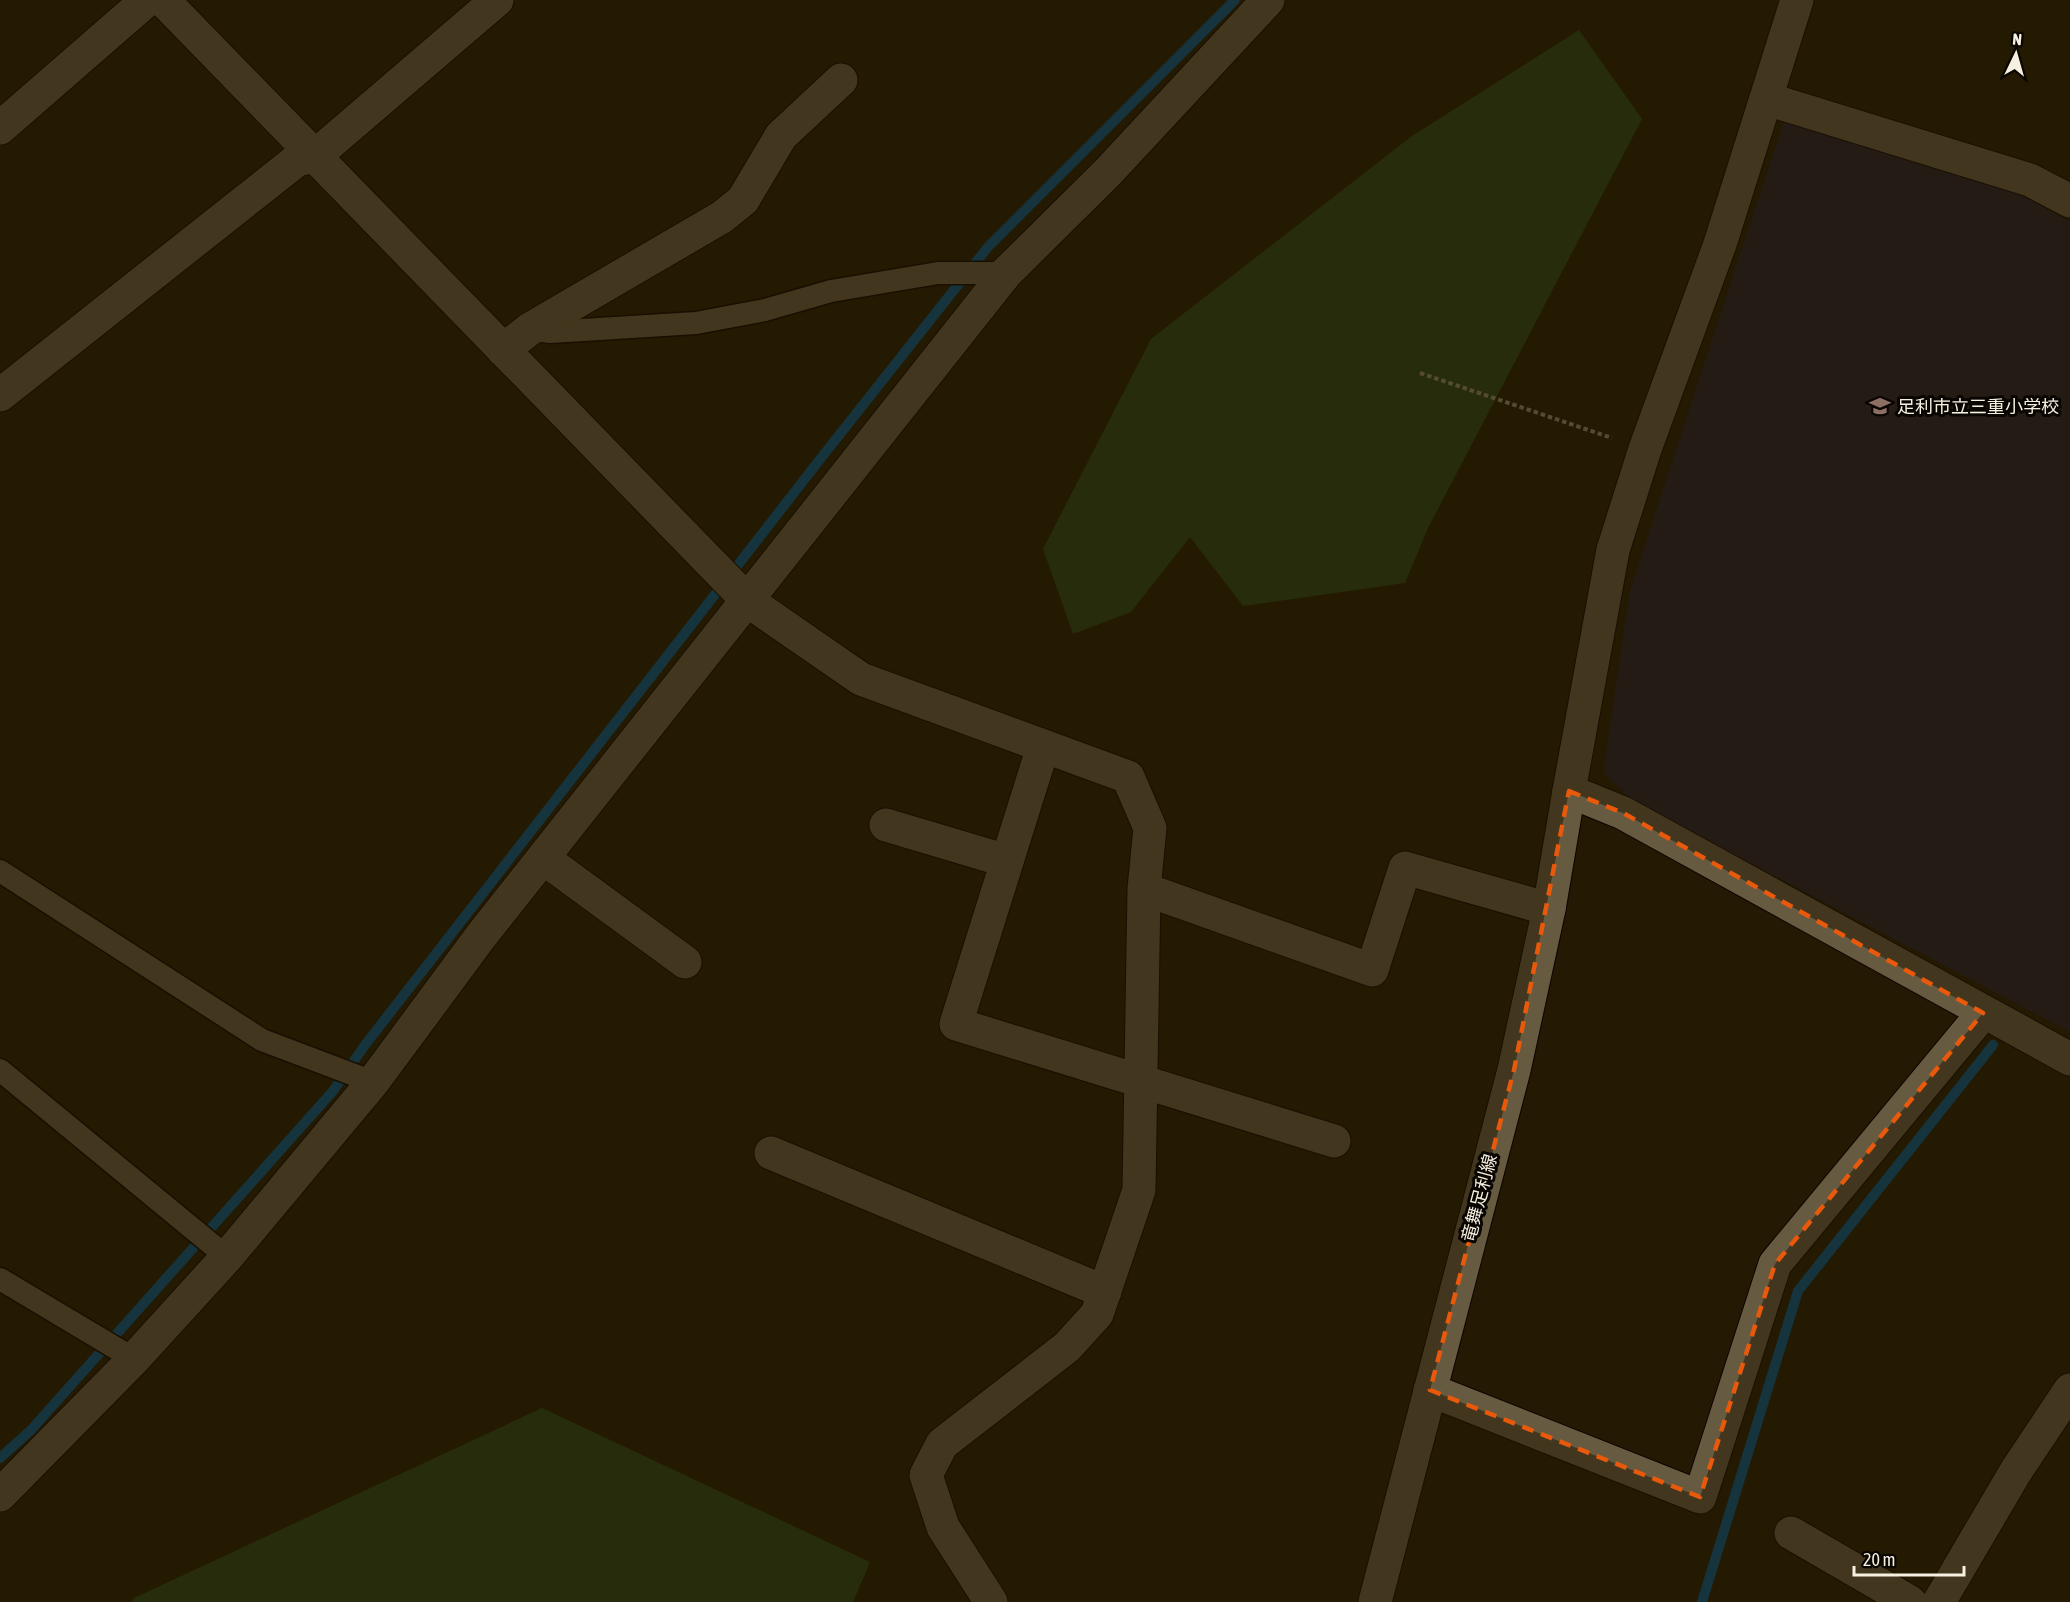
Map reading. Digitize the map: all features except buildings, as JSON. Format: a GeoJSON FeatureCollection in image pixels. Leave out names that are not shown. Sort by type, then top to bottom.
{"type":"FeatureCollection","features":[{"type":"Feature","properties":{"kind":"street"},"geometry":{"type":"LineString","coordinates":[[0,128],[147,0]]}},
{"type":"Feature","properties":{"kind":"street"},"geometry":{"type":"LineString","coordinates":[[163,0],[748,602],[861,679],[1128,777],[1150,828],[1143,889],[1138,1190],[1097,1314],[1067,1347],[942,1444],[926,1475],[943,1527],[991,1602]]}},
{"type":"Feature","properties":{"kind":"street"},"geometry":{"type":"LineString","coordinates":[[0,395],[297,160],[315,156],[497,0]]}},
{"type":"Feature","properties":{"kind":"street"},"geometry":{"type":"LineString","coordinates":[[0,1495],[134,1359],[227,1257],[373,1082],[543,858],[748,602],[1006,273],[1108,172],[1268,0]]}},
{"type":"Feature","properties":{"kind":"street","name":"竜舞足利線"},"geometry":{"type":"LineString","coordinates":[[1375,1602],[1514,1070],[1548,909],[1613,550],[1645,449],[1720,244],[1797,0]]}},
{"type":"Feature","properties":{"kind":"street"},"geometry":{"type":"LineString","coordinates":[[503,350],[530,329],[722,217],[742,200],[781,136],[841,81]]}},
{"type":"Feature","properties":{"kind":"street"},"geometry":{"type":"LineString","coordinates":[[1767,99],[2030,180],[2070,201]]}},
{"type":"Feature","properties":{"kind":"street"},"geometry":{"type":"LineString","coordinates":[[1043,747],[956,1024],[1334,1142]]}},
{"type":"Feature","properties":{"kind":"street"},"geometry":{"type":"LineString","coordinates":[[1569,791],[1623,813],[2070,1059]]}},
{"type":"Feature","properties":{"kind":"street"},"geometry":{"type":"LineString","coordinates":[[886,825],[1007,861]]}},
{"type":"Feature","properties":{"kind":"street"},"geometry":{"type":"LineString","coordinates":[[543,858],[685,962]]}},
{"type":"Feature","properties":{"kind":"street"},"geometry":{"type":"LineString","coordinates":[[1143,889],[1372,970],[1405,868],[1548,909]]}},
{"type":"Feature","properties":{"kind":"street"},"geometry":{"type":"LineString","coordinates":[[1430,1390],[1700,1497],[1775,1264],[1983,1013]]}},
{"type":"Feature","properties":{"kind":"street"},"geometry":{"type":"LineString","coordinates":[[771,1154],[1105,1292]]}},
{"type":"Feature","properties":{"kind":"street"},"geometry":{"type":"LineString","coordinates":[[1939,1602],[2016,1472],[2070,1390]]}},
{"type":"Feature","properties":{"kind":"street"},"geometry":{"type":"LineString","coordinates":[[1791,1533],[1910,1602]]}},
{"type":"Feature","properties":{"kind":"lane"},"geometry":{"type":"LineString","coordinates":[[530,329],[561,331],[696,323],[765,310],[831,291],[938,273],[1006,273]]}},
{"type":"Feature","properties":{"kind":"lane"},"geometry":{"type":"LineString","coordinates":[[0,871],[262,1040],[373,1082]]}},
{"type":"Feature","properties":{"kind":"lane"},"geometry":{"type":"LineString","coordinates":[[0,1070],[227,1257]]}},
{"type":"Feature","properties":{"kind":"lane"},"geometry":{"type":"LineString","coordinates":[[0,1279],[134,1359]]}},
{"type":"Feature","properties":{"kind":"path"},"geometry":{"type":"LineString","coordinates":[[1420,373],[1645,449]]}},
{"type":"Feature","properties":{"kind":"highlighted area"},"geometry":{"type":"Polygon","coordinates":[[[1569,791],[1623,813],[1983,1013],[1775,1264],[1700,1497],[1430,1390],[1514,1070],[1569,791]]]}},
{"type":"Feature","properties":{"kind":"shaded area","name":"足利市立三重小学校"},"geometry":{"type":"Polygon","coordinates":[[[1784,121],[2015,192],[2070,222],[2070,1032],[1635,802],[1603,773],[1630,590],[1784,121]]]}},
{"type":"Feature","properties":{"kind":"green space"},"geometry":{"type":"Polygon","coordinates":[[[1579,30],[1642,119],[1428,528],[1405,583],[1243,606],[1190,537],[1131,612],[1073,634],[1043,549],[1151,339],[1412,136],[1579,30]]]}},
{"type":"Feature","properties":{"kind":"green space"},"geometry":{"type":"Polygon","coordinates":[[[542,1408],[870,1562],[853,1602],[131,1602],[134,1598],[542,1408]]]}},
{"type":"Feature","properties":{"kind":"waterway"},"geometry":{"type":"LineString","coordinates":[[0,1458],[31,1430],[333,1091],[365,1045],[988,247],[1235,0]]}},
{"type":"Feature","properties":{"kind":"waterway"},"geometry":{"type":"LineString","coordinates":[[1702,1602],[1798,1291],[1993,1045]]}},
{"type":"Feature","properties":{"kind":"place","name":"足利市立三重小学校"},"geometry":{"type":"Point","coordinates":[1880,406]}}]}
